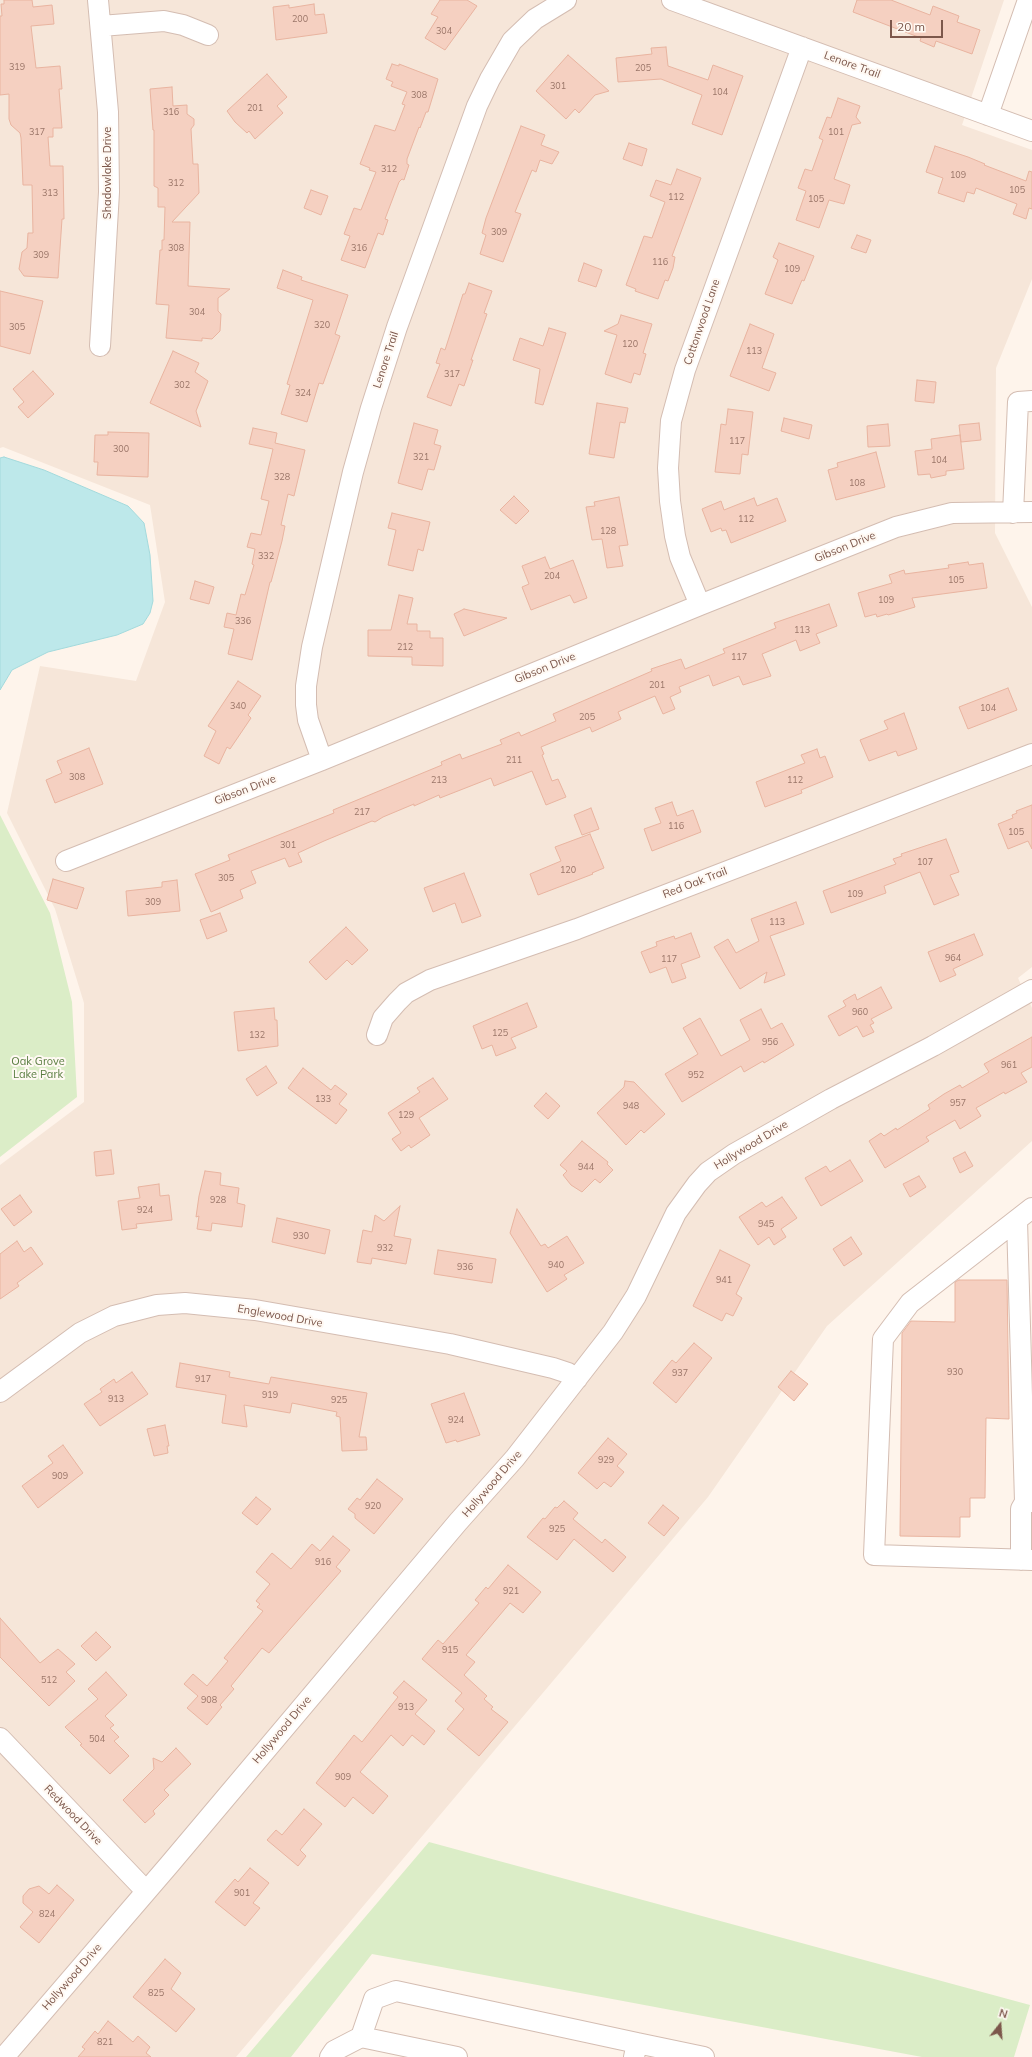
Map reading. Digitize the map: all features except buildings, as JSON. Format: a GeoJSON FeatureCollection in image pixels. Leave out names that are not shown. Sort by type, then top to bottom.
{"type":"FeatureCollection","features":[{"type":"Feature","properties":{"kind":"street","name":"Shadowlake Drive"},"geometry":{"type":"LineString","coordinates":[[98,0],[108,112],[109,192],[100,346]]}},
{"type":"Feature","properties":{"kind":"street","name":"Lenore Trail"},"geometry":{"type":"LineString","coordinates":[[322,760],[308,720],[306,686],[312,647],[353,472],[378,386],[397,327],[475,113],[490,79],[512,41],[535,19],[566,0]]}},
{"type":"Feature","properties":{"kind":"street","name":"Lenore Trail"},"geometry":{"type":"LineString","coordinates":[[672,0],[1032,131]]}},
{"type":"Feature","properties":{"kind":"street"},"geometry":{"type":"LineString","coordinates":[[988,115],[1028,0]]}},
{"type":"Feature","properties":{"kind":"street"},"geometry":{"type":"LineString","coordinates":[[101,26],[164,21],[182,25],[208,35]]}},
{"type":"Feature","properties":{"kind":"street","name":"Cottonwood Lane"},"geometry":{"type":"LineString","coordinates":[[700,605],[680,557],[674,529],[668,468],[671,421],[685,370],[802,47]]}},
{"type":"Feature","properties":{"kind":"street"},"geometry":{"type":"LineString","coordinates":[[1023,512],[1018,402],[1032,401]]}},
{"type":"Feature","properties":{"kind":"street","name":"Gibson Drive"},"geometry":{"type":"LineString","coordinates":[[66,860],[322,760],[700,605],[896,527],[952,513],[1023,512]]}},
{"type":"Feature","properties":{"kind":"street","name":"Red Oak Trail"},"geometry":{"type":"LineString","coordinates":[[377,1035],[383,1018],[396,1002],[406,993],[430,980],[577,929],[1032,754]]}},
{"type":"Feature","properties":{"kind":"street","name":"Hollywood Drive"},"geometry":{"type":"LineString","coordinates":[[4,2057],[146,1892],[458,1522],[515,1458],[613,1332],[636,1296],[676,1213],[697,1184],[708,1172],[734,1154],[831,1098],[933,1046],[1032,990]]}},
{"type":"Feature","properties":{"kind":"street"},"geometry":{"type":"LineString","coordinates":[[1025,1214],[1028,1502],[1021,1509],[1026,1560],[874,1555],[883,1339],[910,1303],[1025,1214]]}},
{"type":"Feature","properties":{"kind":"street","name":"Englewood Drive"},"geometry":{"type":"LineString","coordinates":[[0,1392],[80,1333],[114,1316],[157,1305],[185,1303],[255,1310],[450,1344],[553,1368],[568,1373],[577,1379]]}},
{"type":"Feature","properties":{"kind":"street","name":"Redwood Drive"},"geometry":{"type":"LineString","coordinates":[[0,1738],[146,1892]]}},
{"type":"Feature","properties":{"kind":"street"},"geometry":{"type":"LineString","coordinates":[[361,2037],[374,1999],[396,1991],[635,2050],[704,2057]]}},
{"type":"Feature","properties":{"kind":"street"},"geometry":{"type":"LineString","coordinates":[[330,2057],[334,2050],[361,2037],[457,2057]]}},
{"type":"Feature","properties":{"kind":"shaded area"},"geometry":{"type":"Polygon","coordinates":[[[0,0],[1004,0],[962,125],[1032,150],[1032,279],[996,368],[995,533],[1032,607],[1032,967],[1018,978],[1032,1008],[1032,1141],[827,1326],[708,1497],[236,2057],[0,2057],[0,1165],[84,1102],[84,1003],[55,909],[7,813],[40,666],[136,681],[165,602],[150,505],[3,447],[0,448],[0,0]]]}},
{"type":"Feature","properties":{"kind":"green space","name":"Oak Grove Lake Park"},"geometry":{"type":"Polygon","coordinates":[[[0,815],[50,913],[72,1002],[77,1097],[0,1157],[0,815]]]}},
{"type":"Feature","properties":{"kind":"green space"},"geometry":{"type":"Polygon","coordinates":[[[429,1842],[1030,2005],[1014,2057],[922,2057],[372,1954],[291,2057],[246,2057],[429,1842]]]}},
{"type":"Feature","properties":{"kind":"water"},"geometry":{"type":"Polygon","coordinates":[[[4,457],[44,470],[128,506],[144,523],[150,555],[153,601],[150,613],[143,624],[117,635],[48,652],[12,670],[0,690],[0,458],[4,457]]]}}]}
